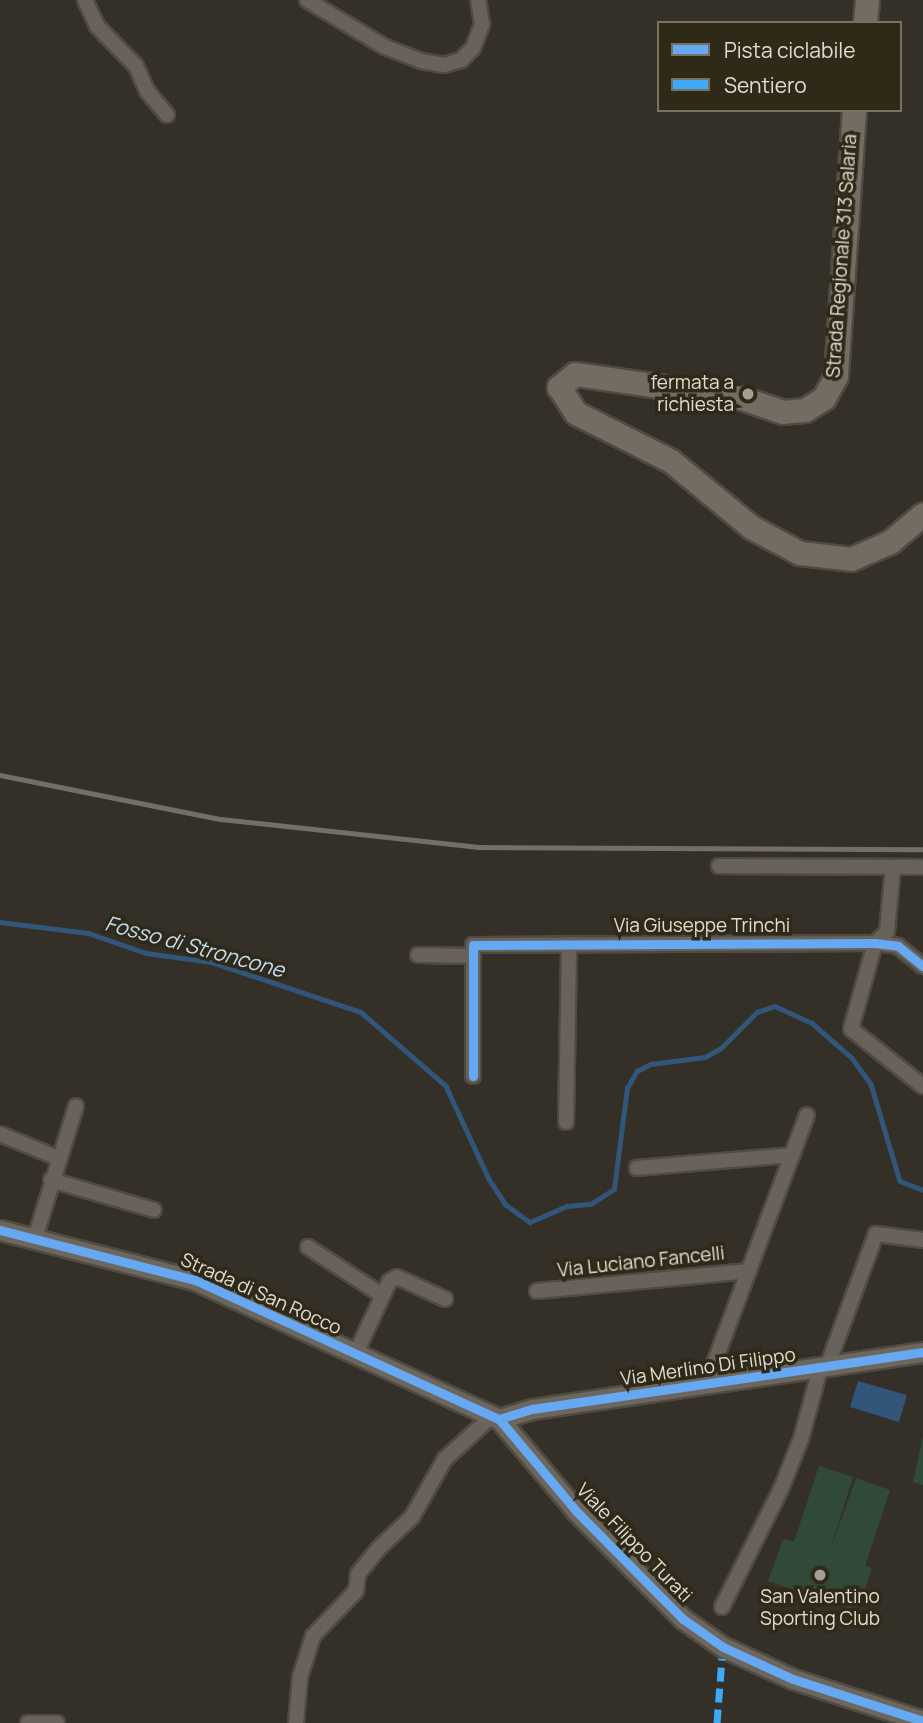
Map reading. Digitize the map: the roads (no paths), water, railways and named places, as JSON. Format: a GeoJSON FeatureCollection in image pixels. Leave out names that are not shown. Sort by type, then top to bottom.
{"type":"FeatureCollection","features":[{"type":"Feature","properties":{"kind":"main road"},"geometry":{"type":"LineString","coordinates":[[865,21],[867,0]]}},
{"type":"Feature","properties":{"kind":"main road","name":"Strada Regionale 313 Salaria"},"geometry":{"type":"LineString","coordinates":[[854,112],[836,376],[824,398],[804,410],[783,412],[742,398],[575,374],[559,387],[576,413],[671,461],[751,527],[800,553],[851,559],[890,542],[923,514]]}},
{"type":"Feature","properties":{"kind":"main road","name":"Strada di San Rocco"},"geometry":{"type":"LineString","coordinates":[[0,1230],[195,1280],[495,1418]]}},
{"type":"Feature","properties":{"kind":"main road","name":"Via Merlino Di Filippo"},"geometry":{"type":"LineString","coordinates":[[495,1418],[531,1409],[923,1352]]}},
{"type":"Feature","properties":{"kind":"main road","name":"Viale Filippo Turati"},"geometry":{"type":"LineString","coordinates":[[495,1418],[577,1511],[683,1619],[723,1647],[793,1679],[923,1721]]}},
{"type":"Feature","properties":{"kind":"street"},"geometry":{"type":"LineString","coordinates":[[85,0],[97,26],[136,66],[147,91],[167,115]]}},
{"type":"Feature","properties":{"kind":"street"},"geometry":{"type":"LineString","coordinates":[[307,0],[385,47],[421,61],[444,65],[461,61],[473,48],[482,24],[478,0]]}},
{"type":"Feature","properties":{"kind":"street"},"geometry":{"type":"LineString","coordinates":[[719,866],[923,867]]}},
{"type":"Feature","properties":{"kind":"street"},"geometry":{"type":"LineString","coordinates":[[893,867],[887,932],[875,943],[851,1029],[923,1086]]}},
{"type":"Feature","properties":{"kind":"street","name":"Via Giuseppe Trinchi"},"geometry":{"type":"LineString","coordinates":[[418,955],[569,944],[875,943],[898,946],[923,966]]}},
{"type":"Feature","properties":{"kind":"street"},"geometry":{"type":"LineString","coordinates":[[566,1122],[569,944]]}},
{"type":"Feature","properties":{"kind":"street"},"geometry":{"type":"LineString","coordinates":[[473,951],[473,1076]]}},
{"type":"Feature","properties":{"kind":"street"},"geometry":{"type":"LineString","coordinates":[[35,1238],[76,1106]]}},
{"type":"Feature","properties":{"kind":"street"},"geometry":{"type":"LineString","coordinates":[[706,1385],[807,1115]]}},
{"type":"Feature","properties":{"kind":"street"},"geometry":{"type":"LineString","coordinates":[[0,1135],[58,1157]]}},
{"type":"Feature","properties":{"kind":"street"},"geometry":{"type":"LineString","coordinates":[[637,1168],[793,1155]]}},
{"type":"Feature","properties":{"kind":"street"},"geometry":{"type":"LineString","coordinates":[[51,1180],[154,1210]]}},
{"type":"Feature","properties":{"kind":"street","name":"Via Merlino Di Filippo"},"geometry":{"type":"LineString","coordinates":[[722,1607],[781,1489],[801,1439],[823,1368],[876,1234],[923,1240]]}},
{"type":"Feature","properties":{"kind":"street"},"geometry":{"type":"LineString","coordinates":[[309,1247],[380,1294]]}},
{"type":"Feature","properties":{"kind":"street","name":"Via Luciano Fancelli"},"geometry":{"type":"LineString","coordinates":[[537,1292],[749,1271]]}},
{"type":"Feature","properties":{"kind":"street"},"geometry":{"type":"LineString","coordinates":[[355,1355],[380,1294],[397,1277],[445,1299]]}},
{"type":"Feature","properties":{"kind":"street"},"geometry":{"type":"LineString","coordinates":[[296,1723],[300,1677],[313,1636],[356,1591],[358,1574],[377,1549],[412,1517],[438,1468],[495,1418]]}},
{"type":"Feature","properties":{"kind":"street"},"geometry":{"type":"LineString","coordinates":[[28,1723],[57,1723]]}},
{"type":"Feature","properties":{"kind":"water"},"geometry":{"type":"Polygon","coordinates":[[[858,1381],[907,1395],[899,1422],[850,1407],[858,1381]]]}},
{"type":"Feature","properties":{"kind":"waterway","name":"Fosso di Stroncone"},"geometry":{"type":"LineString","coordinates":[[0,922],[88,933],[146,953],[211,962],[361,1012],[446,1086],[489,1179],[505,1204],[530,1222],[567,1206],[591,1204],[614,1189],[627,1088],[637,1071],[651,1064],[705,1057],[721,1048],[757,1012],[775,1006],[812,1023],[852,1058],[871,1084],[900,1181],[923,1190]]}},
{"type":"Feature","properties":{"kind":"railway"},"geometry":{"type":"LineString","coordinates":[[0,775],[221,819],[478,847],[923,849]]}},
{"type":"Feature","properties":{"kind":"place","name":"fermata a richiesta"},"geometry":{"type":"Point","coordinates":[748,394]}},
{"type":"Feature","properties":{"kind":"place","name":"San Valentino Sporting Club"},"geometry":{"type":"Point","coordinates":[820,1575]}}]}
